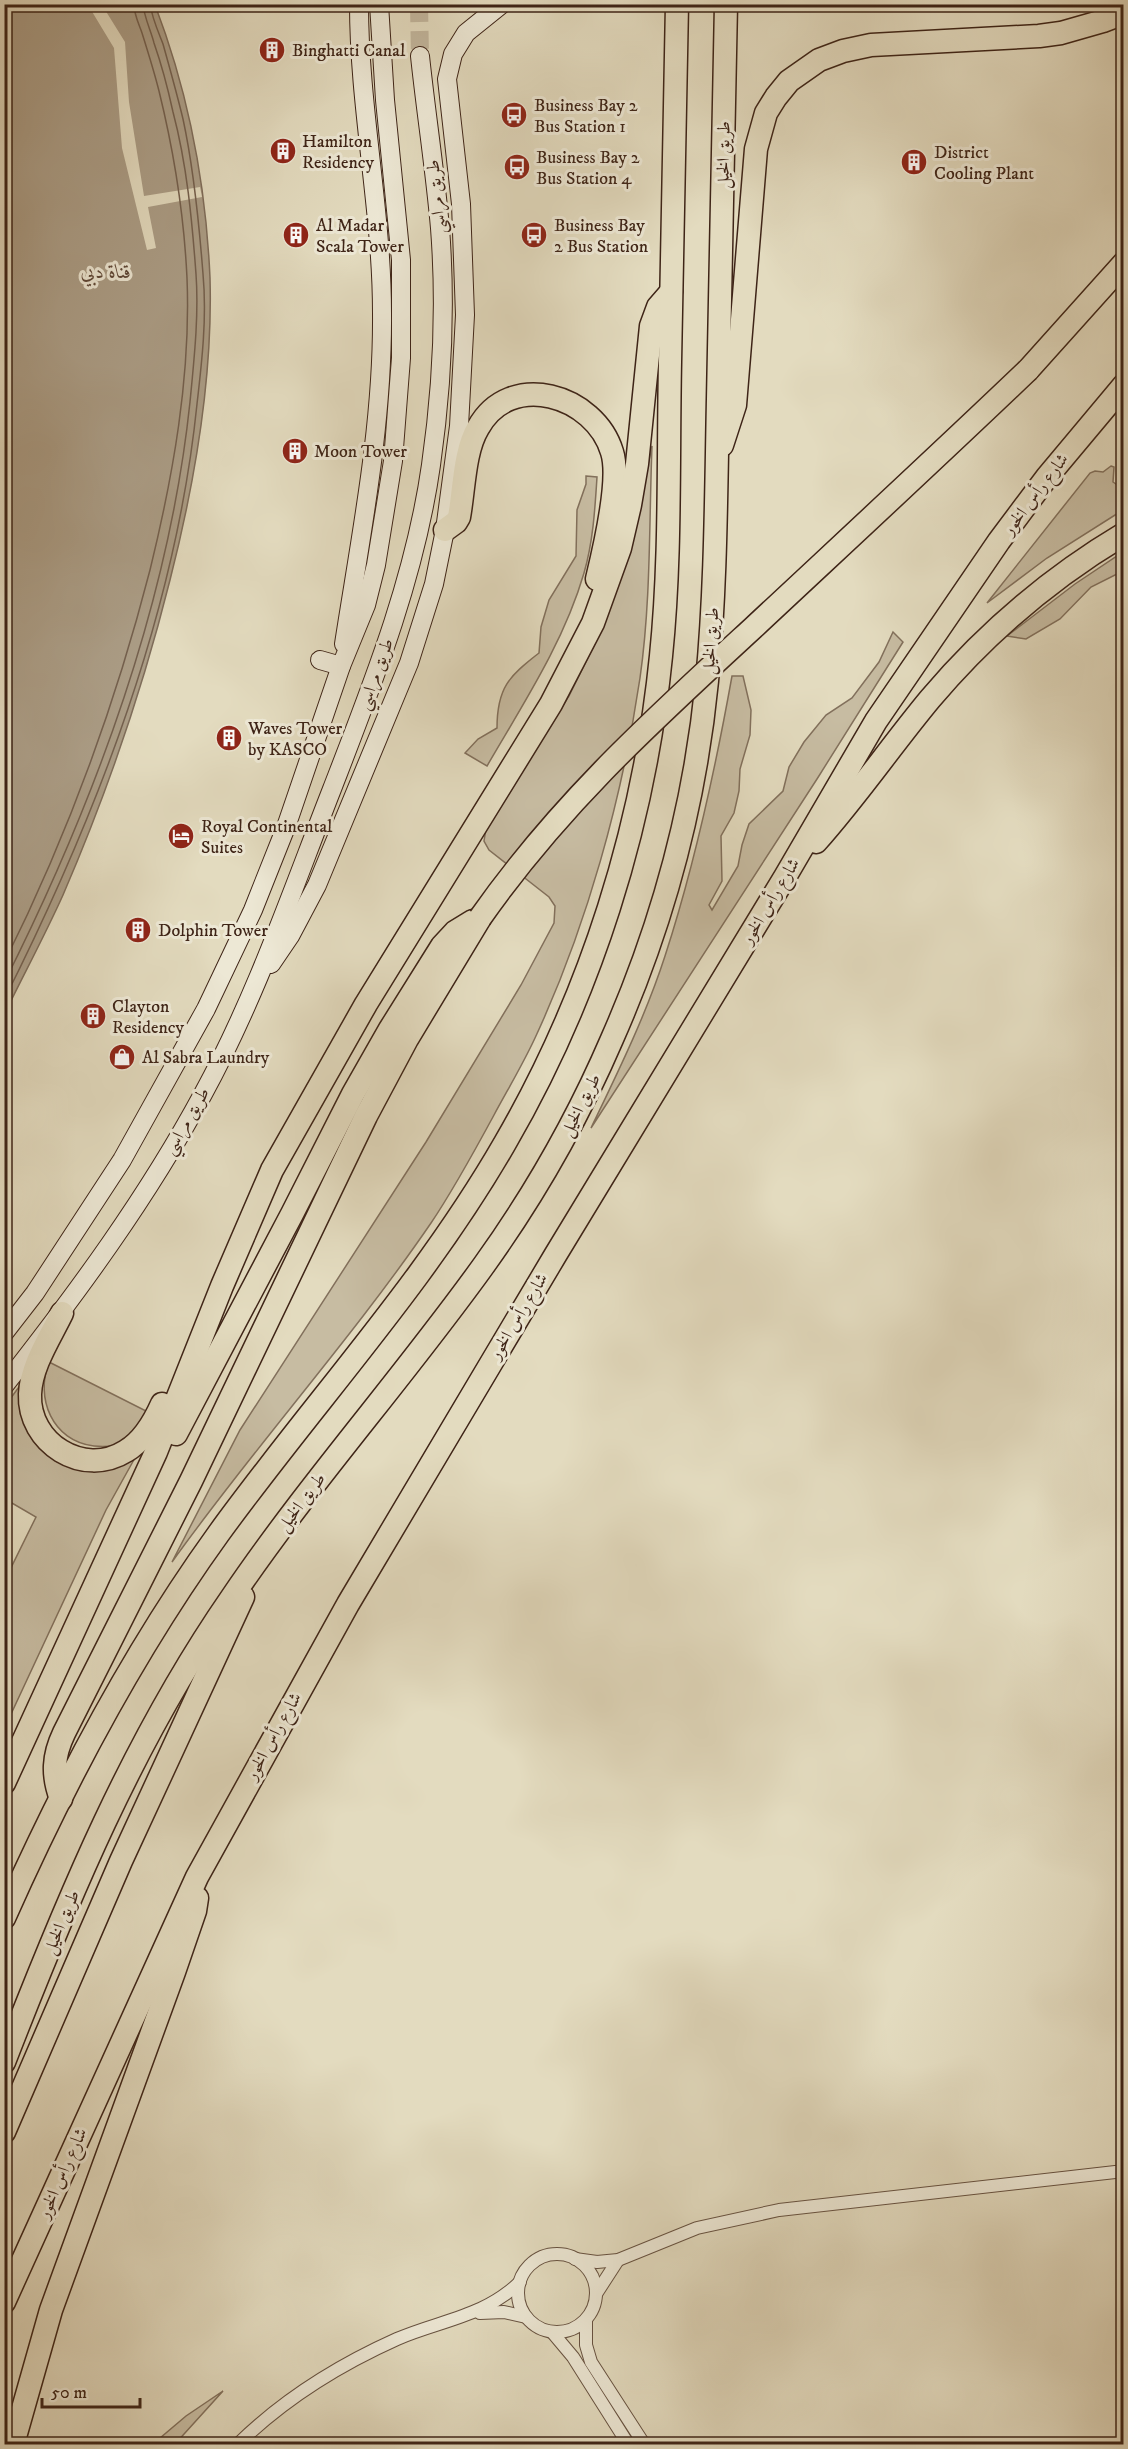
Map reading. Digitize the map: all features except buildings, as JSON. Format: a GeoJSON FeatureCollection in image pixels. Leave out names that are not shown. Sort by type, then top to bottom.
{"type":"FeatureCollection","features":[{"type":"Feature","properties":{"kind":"highway"},"geometry":{"type":"LineString","coordinates":[[4,1918],[31,1857],[119,1689],[184,1583],[265,1472],[411,1286],[478,1189],[536,1087],[583,980],[603,924],[626,847],[646,761],[655,706],[665,585],[677,4]]}},
{"type":"Feature","properties":{"kind":"highway","name":"طريق الخيل"},"geometry":{"type":"LineString","coordinates":[[4,2062],[89,1854],[129,1770],[191,1659],[258,1559],[458,1299],[534,1190],[578,1112],[629,999],[663,903],[692,782],[707,686],[715,562],[726,4]]}},
{"type":"Feature","properties":{"kind":"highway"},"geometry":{"type":"LineString","coordinates":[[717,453],[727,435],[735,405],[756,149],[766,114],[789,81],[819,60],[858,47],[1039,36],[1082,28],[1124,13]]}},
{"type":"Feature","properties":{"kind":"highway"},"geometry":{"type":"LineString","coordinates":[[1028,370],[1124,262]]}},
{"type":"Feature","properties":{"kind":"highway"},"geometry":{"type":"LineString","coordinates":[[61,1799],[54,1772],[58,1745],[191,1481],[386,1077],[480,918],[510,874],[546,831],[625,746],[1028,370],[1124,284]]}},
{"type":"Feature","properties":{"kind":"highway"},"geometry":{"type":"LineString","coordinates":[[4,1782],[156,1452],[222,1286],[272,1170],[371,996],[567,676],[593,623],[620,549],[634,485],[651,326],[658,307],[671,292]]}},
{"type":"Feature","properties":{"kind":"highway","name":"شارع رأس الخور"},"geometry":{"type":"LineString","coordinates":[[4,2301],[197,1877],[246,1784],[401,1513],[785,877],[859,747],[954,605],[1047,477],[1124,385]]}},
{"type":"Feature","properties":{"kind":"highway"},"geometry":{"type":"LineString","coordinates":[[445,530],[459,517],[471,444],[477,429],[486,415],[498,404],[511,397],[543,394],[574,404],[588,414],[599,427],[613,454],[614,471],[606,536],[596,580],[571,645],[515,747],[505,778]]}},
{"type":"Feature","properties":{"kind":"highway"},"geometry":{"type":"LineString","coordinates":[[785,877],[854,798],[919,712],[978,647],[1058,577],[1124,534]]}},
{"type":"Feature","properties":{"kind":"highway"},"geometry":{"type":"LineString","coordinates":[[156,1452],[169,1443],[181,1425],[353,1094],[408,999],[448,939],[463,926],[480,918]]}},
{"type":"Feature","properties":{"kind":"highway"},"geometry":{"type":"LineString","coordinates":[[62,1313],[37,1365],[32,1381],[30,1394],[33,1417],[45,1438],[62,1453],[78,1459],[94,1461],[110,1459],[125,1452],[138,1442],[148,1429],[158,1412],[201,1316],[210,1299],[222,1286]]}},
{"type":"Feature","properties":{"kind":"highway"},"geometry":{"type":"LineString","coordinates":[[4,2132],[126,1852],[237,1614],[258,1559]]}},
{"type":"Feature","properties":{"kind":"highway"},"geometry":{"type":"LineString","coordinates":[[13,2445],[34,2366],[66,2265],[189,1929],[197,1894],[197,1877]]}},
{"type":"Feature","properties":{"kind":"street"},"geometry":{"type":"LineString","coordinates":[[320,660],[341,666],[364,468],[380,392],[374,294],[378,222],[367,123],[356,78],[359,4]]}},
{"type":"Feature","properties":{"kind":"street","name":"طريق مراسي"},"geometry":{"type":"LineString","coordinates":[[4,1333],[35,1293],[122,1160],[207,1009],[253,910],[288,823],[341,666],[359,625],[376,564],[393,461],[401,358],[401,260],[385,100],[379,4]]}},
{"type":"Feature","properties":{"kind":"street"},"geometry":{"type":"LineString","coordinates":[[253,991],[304,911],[372,754],[418,637],[434,584],[445,530],[459,426],[465,315],[461,204],[447,79],[453,54],[466,33],[502,4]]}},
{"type":"Feature","properties":{"kind":"street","name":"طريق مراسي"},"geometry":{"type":"LineString","coordinates":[[4,1386],[62,1313],[111,1244],[182,1131],[222,1058],[253,991],[383,654],[409,571],[431,466],[440,371],[442,275],[436,189],[420,56]]}},
{"type":"Feature","properties":{"kind":"street"},"geometry":{"type":"LineString","coordinates":[[351,104],[367,123]]}},
{"type":"Feature","properties":{"kind":"street"},"geometry":{"type":"LineString","coordinates":[[586,2320],[567,2331],[552,2332],[537,2327],[526,2317],[518,2296],[520,2282],[528,2267],[542,2258],[559,2254],[597,2262],[618,2260],[697,2228],[770,2211],[1124,2171]]}},
{"type":"Feature","properties":{"kind":"street"},"geometry":{"type":"LineString","coordinates":[[575,2259],[588,2270],[596,2286],[595,2304],[586,2320],[586,2345],[591,2362],[644,2445]]}},
{"type":"Feature","properties":{"kind":"street"},"geometry":{"type":"LineString","coordinates":[[596,2294],[618,2260]]}},
{"type":"Feature","properties":{"kind":"street"},"geometry":{"type":"LineString","coordinates":[[238,2445],[273,2413],[333,2372],[399,2339],[470,2314],[502,2298],[520,2282]]}},
{"type":"Feature","properties":{"kind":"street"},"geometry":{"type":"LineString","coordinates":[[470,2314],[492,2312],[526,2317]]}},
{"type":"Feature","properties":{"kind":"street"},"geometry":{"type":"LineString","coordinates":[[552,2332],[573,2357],[628,2445]]}},
{"type":"Feature","properties":{"kind":"shaded area"},"geometry":{"type":"Polygon","coordinates":[[[652,446],[644,649],[632,724],[613,816],[586,907],[554,995],[520,1067],[464,1170],[431,1223],[368,1309],[172,1562],[240,1430],[426,1142],[521,985],[554,923],[555,906],[549,897],[489,850],[484,841],[486,829],[569,696],[601,631],[639,508],[652,446]]]}},
{"type":"Feature","properties":{"kind":"shaded area"},"geometry":{"type":"Polygon","coordinates":[[[1111,466],[1114,467],[1113,482],[1123,489],[1123,510],[1047,558],[987,603],[1090,473],[1103,472],[1111,466]]]}},
{"type":"Feature","properties":{"kind":"shaded area"},"geometry":{"type":"Polygon","coordinates":[[[586,476],[597,477],[592,537],[576,599],[554,648],[487,766],[465,753],[478,739],[497,728],[499,703],[507,684],[539,653],[541,627],[549,600],[576,556],[577,510],[586,484],[586,476]]]}},
{"type":"Feature","properties":{"kind":"shaded area"},"geometry":{"type":"Polygon","coordinates":[[[1123,552],[1123,571],[1091,587],[1060,619],[1026,639],[1007,636],[1075,584],[1123,552]]]}},
{"type":"Feature","properties":{"kind":"shaded area"},"geometry":{"type":"Polygon","coordinates":[[[893,632],[903,642],[591,1128],[640,1022],[676,921],[719,747],[732,676],[743,676],[751,710],[750,735],[740,769],[739,791],[734,813],[721,836],[722,881],[709,905],[712,910],[738,866],[749,824],[783,791],[789,767],[804,742],[826,715],[852,698],[879,662],[893,632]]]}},
{"type":"Feature","properties":{"kind":"shaded area"},"geometry":{"type":"Polygon","coordinates":[[[49,1362],[150,1413],[132,1435],[125,1441],[114,1445],[94,1446],[67,1436],[50,1416],[46,1403],[45,1376],[49,1362]]]}},
{"type":"Feature","properties":{"kind":"shaded area"},"geometry":{"type":"Polygon","coordinates":[[[24,1380],[57,1459],[141,1447],[106,1510],[5,1727],[4,1582],[36,1517],[5,1499],[5,1406],[24,1380]]]}},
{"type":"Feature","properties":{"kind":"shaded area"},"geometry":{"type":"Polygon","coordinates":[[[223,2391],[175,2444],[153,2444],[186,2416],[223,2391]]]}},
{"type":"Feature","properties":{"kind":"water","name":"قناة دبي"},"geometry":{"type":"Polygon","coordinates":[[[5,5],[155,5],[177,71],[200,174],[208,243],[210,316],[205,393],[194,468],[179,543],[148,660],[123,740],[79,857],[56,910],[5,1013],[5,5]]]}},
{"type":"Feature","properties":{"kind":"pier"},"geometry":{"type":"Polygon","coordinates":[[[88,5],[102,5],[125,42],[129,102],[144,196],[200,187],[202,197],[148,207],[156,248],[147,250],[122,148],[114,48],[88,5]]]}},
{"type":"Feature","properties":{"kind":"ferry route"},"geometry":{"type":"LineString","coordinates":[[4,470],[4,482]]}},
{"type":"Feature","properties":{"kind":"tunnel"},"geometry":{"type":"LineString","coordinates":[[419,4],[420,56]]}},
{"type":"Feature","properties":{"kind":"place","name":"Binghatti Canal"},"geometry":{"type":"Point","coordinates":[272,50]}},
{"type":"Feature","properties":{"kind":"place","name":"Business Bay 2 Bus Station 1"},"geometry":{"type":"Point","coordinates":[514,115]}},
{"type":"Feature","properties":{"kind":"place","name":"Hamilton Residency"},"geometry":{"type":"Point","coordinates":[283,151]}},
{"type":"Feature","properties":{"kind":"place","name":"District Cooling Plant"},"geometry":{"type":"Point","coordinates":[914,162]}},
{"type":"Feature","properties":{"kind":"place","name":"Business Bay 2 Bus Station 4"},"geometry":{"type":"Point","coordinates":[517,167]}},
{"type":"Feature","properties":{"kind":"place","name":"Al Madar Scala Tower"},"geometry":{"type":"Point","coordinates":[296,235]}},
{"type":"Feature","properties":{"kind":"place","name":"Business Bay 2 Bus Station"},"geometry":{"type":"Point","coordinates":[534,235]}},
{"type":"Feature","properties":{"kind":"place","name":"Moon Tower"},"geometry":{"type":"Point","coordinates":[295,451]}},
{"type":"Feature","properties":{"kind":"place","name":"Waves Tower by KASCO"},"geometry":{"type":"Point","coordinates":[229,738]}},
{"type":"Feature","properties":{"kind":"place","name":"Royal Continental Suites"},"geometry":{"type":"Point","coordinates":[181,836]}},
{"type":"Feature","properties":{"kind":"place","name":"Dolphin Tower"},"geometry":{"type":"Point","coordinates":[138,930]}},
{"type":"Feature","properties":{"kind":"place","name":"Clayton Residency"},"geometry":{"type":"Point","coordinates":[93,1016]}},
{"type":"Feature","properties":{"kind":"place","name":"Al Sabra Laundry"},"geometry":{"type":"Point","coordinates":[122,1057]}}]}
